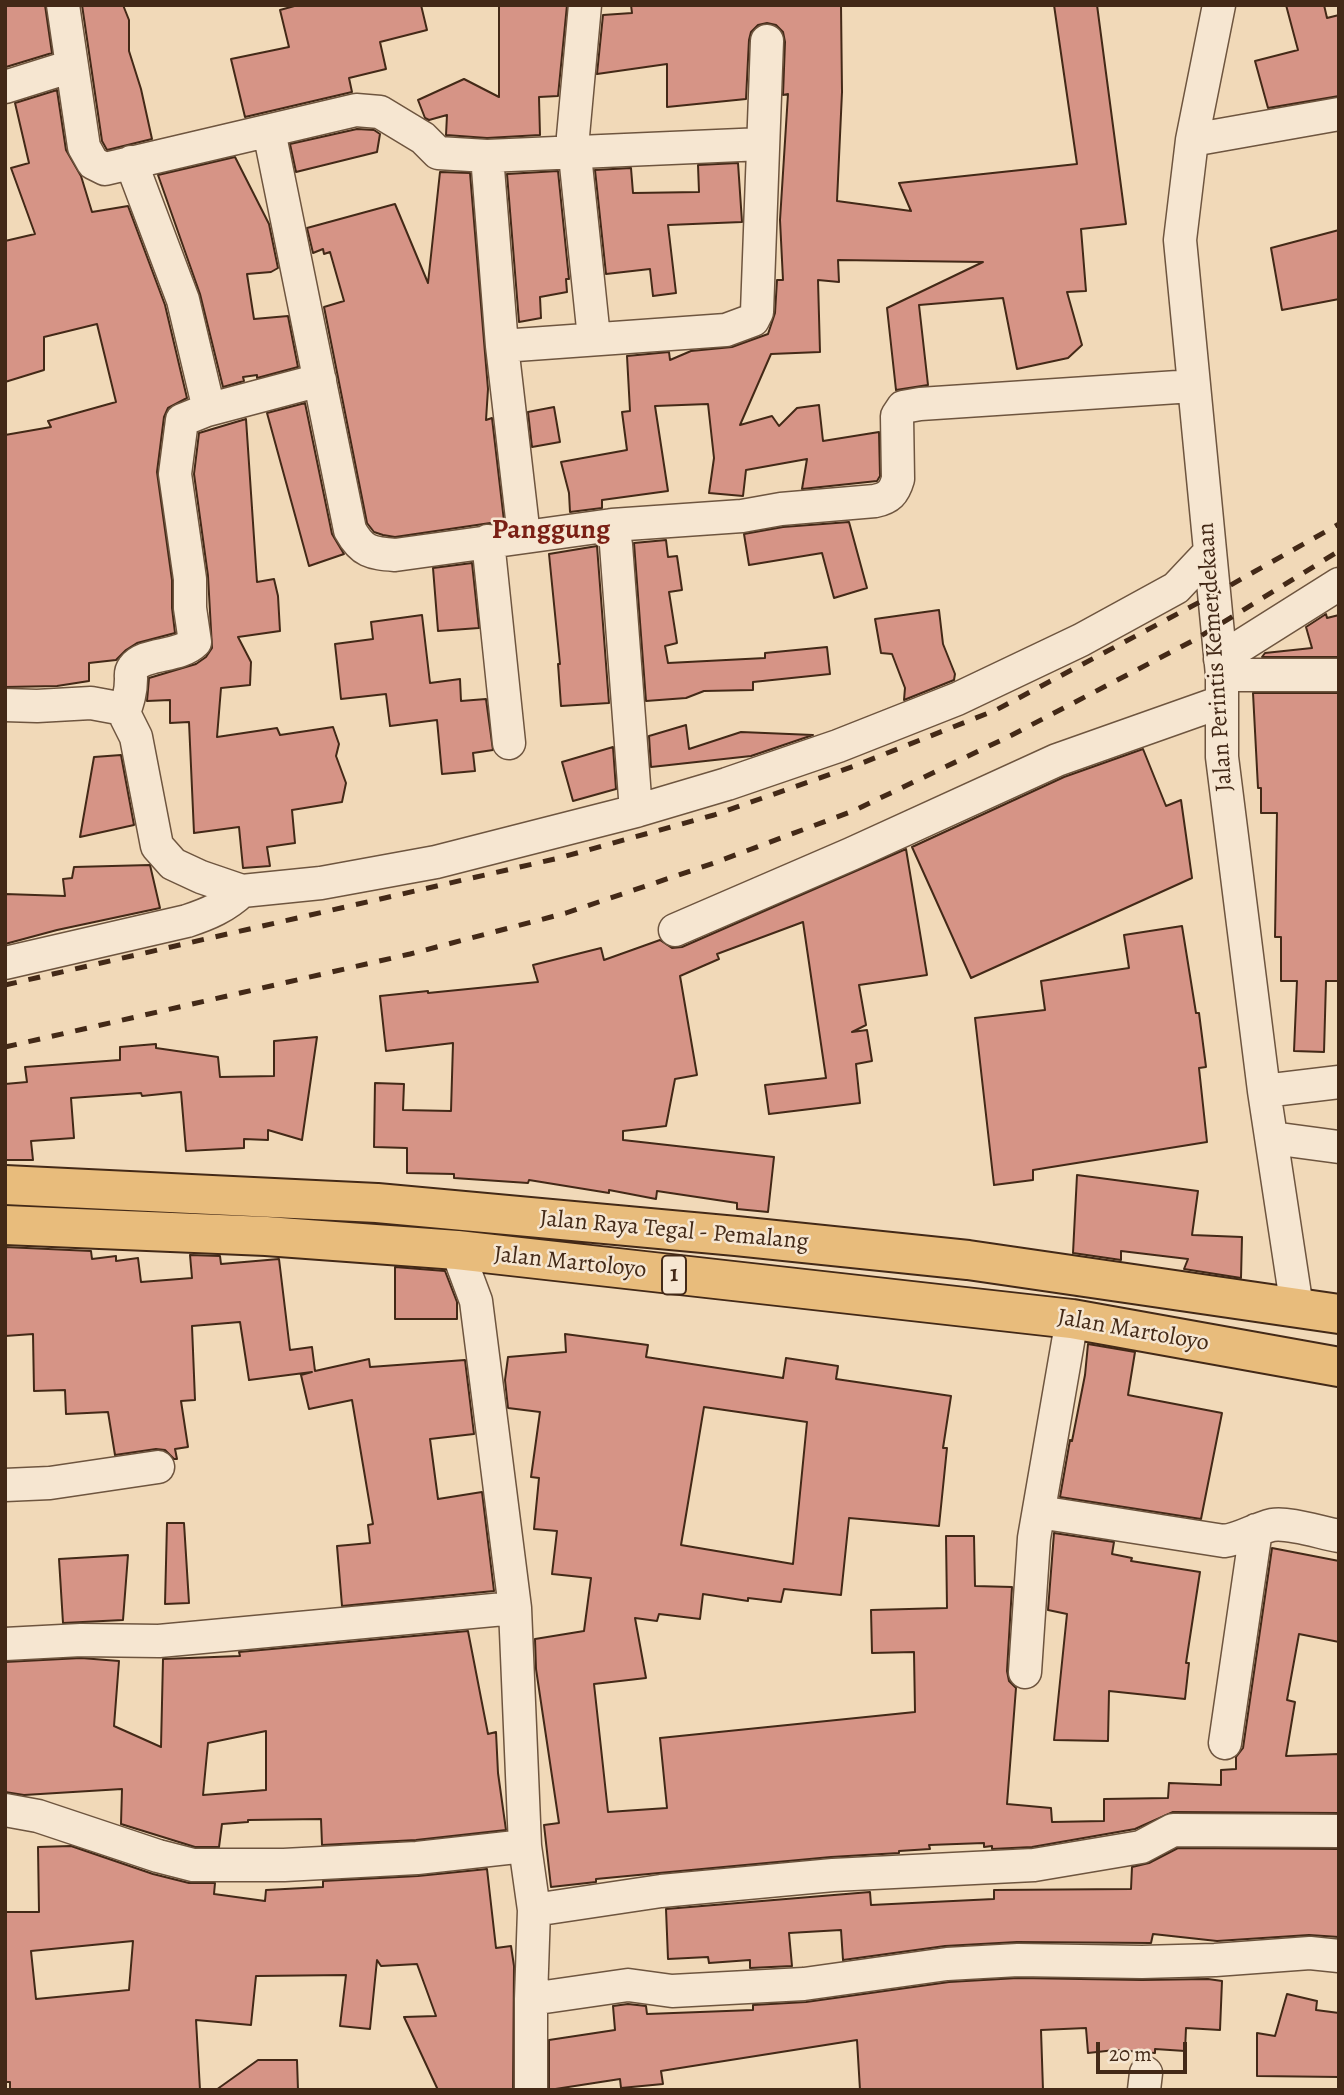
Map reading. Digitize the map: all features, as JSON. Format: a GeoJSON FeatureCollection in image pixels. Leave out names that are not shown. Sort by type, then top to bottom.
{"type":"FeatureCollection","features":[{"type":"Feature","properties":{"kind":"highway","name":"Jalan Raya Tegal - Pemalang"},"geometry":{"type":"LineString","coordinates":[[5,1185],[377,1203],[722,1235],[968,1260],[1339,1314]]}},
{"type":"Feature","properties":{"kind":"highway","name":"Jalan Martoloyo"},"geometry":{"type":"LineString","coordinates":[[5,1225],[266,1236],[457,1250],[1072,1319],[1339,1367]]}},
{"type":"Feature","properties":{"kind":"highway"},"geometry":{"type":"LineString","coordinates":[[1294,1360],[1297,1308]]}},
{"type":"Feature","properties":{"kind":"street"},"geometry":{"type":"LineString","coordinates":[[63,5],[84,147],[93,163],[106,169],[356,110],[380,112],[423,138],[438,153],[487,156],[763,144]]}},
{"type":"Feature","properties":{"kind":"street"},"geometry":{"type":"LineString","coordinates":[[585,5],[573,136],[594,338]]}},
{"type":"Feature","properties":{"kind":"street","name":"Jalan Perintis Kemerdekaan"},"geometry":{"type":"LineString","coordinates":[[1219,5],[1192,140],[1180,240],[1221,679],[1222,757],[1264,1091],[1297,1308]]}},
{"type":"Feature","properties":{"kind":"street"},"geometry":{"type":"LineString","coordinates":[[502,346],[726,330],[753,320],[757,312],[767,41]]}},
{"type":"Feature","properties":{"kind":"street"},"geometry":{"type":"LineString","coordinates":[[5,88],[72,66]]}},
{"type":"Feature","properties":{"kind":"street"},"geometry":{"type":"LineString","coordinates":[[1192,140],[1339,114]]}},
{"type":"Feature","properties":{"kind":"street"},"geometry":{"type":"LineString","coordinates":[[269,131],[351,530],[358,545],[374,553],[395,555],[612,525],[742,516],[780,509],[885,499],[895,489],[898,479],[897,416],[903,407],[1193,386]]}},
{"type":"Feature","properties":{"kind":"street"},"geometry":{"type":"LineString","coordinates":[[487,156],[502,346],[524,536]]}},
{"type":"Feature","properties":{"kind":"street"},"geometry":{"type":"LineString","coordinates":[[131,162],[183,300],[206,390],[207,410]]}},
{"type":"Feature","properties":{"kind":"street"},"geometry":{"type":"LineString","coordinates":[[124,713],[131,693],[130,674],[133,668],[141,661],[188,648],[195,642],[190,608],[190,579],[175,474],[182,420],[207,410],[320,380]]}},
{"type":"Feature","properties":{"kind":"street"},"geometry":{"type":"LineString","coordinates":[[612,525],[636,811]]}},
{"type":"Feature","properties":{"kind":"street"},"geometry":{"type":"LineString","coordinates":[[488,541],[509,743]]}},
{"type":"Feature","properties":{"kind":"street"},"geometry":{"type":"LineString","coordinates":[[5,705],[91,703],[118,708],[124,713],[136,737],[157,846],[173,864],[242,891],[321,883],[436,862],[636,811],[801,759],[957,699],[1081,639],[1176,587],[1209,553]]}},
{"type":"Feature","properties":{"kind":"street"},"geometry":{"type":"LineString","coordinates":[[675,930],[1058,760],[1221,679],[1339,584]]}},
{"type":"Feature","properties":{"kind":"street"},"geometry":{"type":"LineString","coordinates":[[1221,679],[1339,675]]}},
{"type":"Feature","properties":{"kind":"street"},"geometry":{"type":"LineString","coordinates":[[5,963],[187,921],[212,913],[228,904],[242,891]]}},
{"type":"Feature","properties":{"kind":"street"},"geometry":{"type":"LineString","coordinates":[[1264,1091],[1339,1082]]}},
{"type":"Feature","properties":{"kind":"street"},"geometry":{"type":"LineString","coordinates":[[1272,1138],[1339,1147]]}},
{"type":"Feature","properties":{"kind":"street"},"geometry":{"type":"LineString","coordinates":[[457,1250],[476,1301],[515,1608],[525,1846],[534,1910],[531,2090]]}},
{"type":"Feature","properties":{"kind":"street"},"geometry":{"type":"LineString","coordinates":[[1025,1672],[1034,1538],[1048,1471],[1072,1319]]}},
{"type":"Feature","properties":{"kind":"street"},"geometry":{"type":"LineString","coordinates":[[5,1485],[50,1483],[158,1467]]}},
{"type":"Feature","properties":{"kind":"street"},"geometry":{"type":"LineString","coordinates":[[1038,1512],[1224,1541],[1237,1539],[1275,1524],[1339,1536]]}},
{"type":"Feature","properties":{"kind":"street"},"geometry":{"type":"LineString","coordinates":[[1225,1743],[1256,1530]]}},
{"type":"Feature","properties":{"kind":"street"},"geometry":{"type":"LineString","coordinates":[[5,1644],[81,1640],[159,1641],[515,1608]]}},
{"type":"Feature","properties":{"kind":"street"},"geometry":{"type":"LineString","coordinates":[[5,1810],[38,1816],[193,1865],[284,1865],[417,1858],[525,1846]]}},
{"type":"Feature","properties":{"kind":"street"},"geometry":{"type":"LineString","coordinates":[[534,1910],[661,1891],[833,1875],[1034,1865],[1141,1847],[1173,1830],[1339,1831]]}},
{"type":"Feature","properties":{"kind":"street"},"geometry":{"type":"LineString","coordinates":[[531,1999],[628,1985],[673,1991],[804,1984],[947,1964],[1018,1960],[1142,1962],[1310,1953],[1339,1956]]}},
{"type":"Feature","properties":{"kind":"building"},"geometry":{"type":"Polygon","coordinates":[[[5,5],[45,5],[52,53],[6,67],[5,5]]]}},
{"type":"Feature","properties":{"kind":"building"},"geometry":{"type":"Polygon","coordinates":[[[82,5],[123,5],[129,20],[129,51],[152,139],[107,150],[102,141],[82,5]]]}},
{"type":"Feature","properties":{"kind":"building"},"geometry":{"type":"Polygon","coordinates":[[[298,5],[421,5],[427,30],[380,42],[386,69],[349,78],[352,92],[245,117],[231,59],[289,47],[280,10],[298,5]]]}},
{"type":"Feature","properties":{"kind":"building"},"geometry":{"type":"Polygon","coordinates":[[[499,5],[567,5],[558,96],[539,97],[540,135],[487,138],[446,135],[447,115],[429,120],[425,118],[418,100],[464,79],[499,97],[499,5]]]}},
{"type":"Feature","properties":{"kind":"building"},"geometry":{"type":"Polygon","coordinates":[[[631,5],[841,5],[842,92],[837,201],[911,211],[899,183],[1077,164],[1054,5],[1097,5],[1126,224],[1081,229],[1086,291],[1067,292],[1082,345],[1068,358],[1017,369],[1003,298],[919,305],[928,385],[896,390],[887,308],[983,262],[838,260],[839,282],[818,280],[820,352],[771,354],[740,425],[772,416],[779,426],[797,408],[819,405],[823,441],[879,432],[880,476],[877,481],[802,489],[807,459],[746,470],[743,496],[709,493],[714,458],[708,404],[655,406],[668,491],[602,500],[602,508],[570,512],[569,493],[561,462],[627,450],[622,412],[630,411],[627,356],[669,352],[670,360],[691,351],[732,347],[768,334],[775,313],[777,280],[783,280],[780,220],[788,94],[783,95],[783,32],[776,25],[767,23],[758,25],[751,32],[746,99],[667,107],[667,64],[597,74],[603,15],[632,13],[631,5]]]}},
{"type":"Feature","properties":{"kind":"building"},"geometry":{"type":"Polygon","coordinates":[[[1286,5],[1324,5],[1327,18],[1339,15],[1339,96],[1268,108],[1255,61],[1298,50],[1286,5]]]}},
{"type":"Feature","properties":{"kind":"building"},"geometry":{"type":"Polygon","coordinates":[[[57,90],[66,150],[81,176],[92,212],[128,206],[165,305],[187,398],[168,408],[164,417],[157,472],[172,580],[175,633],[137,643],[116,660],[89,663],[89,681],[57,686],[5,687],[5,435],[51,427],[48,421],[116,402],[97,324],[44,337],[44,370],[5,382],[5,241],[35,234],[11,168],[29,163],[15,103],[57,90]]]}},
{"type":"Feature","properties":{"kind":"building"},"geometry":{"type":"Polygon","coordinates":[[[357,129],[374,130],[380,134],[377,152],[296,172],[290,144],[357,129]]]}},
{"type":"Feature","properties":{"kind":"building"},"geometry":{"type":"Polygon","coordinates":[[[235,157],[269,224],[278,268],[271,272],[247,274],[254,319],[288,316],[298,367],[257,378],[257,375],[243,377],[244,381],[223,387],[200,294],[158,175],[235,157]]]}},
{"type":"Feature","properties":{"kind":"building"},"geometry":{"type":"Polygon","coordinates":[[[738,163],[742,222],[668,225],[676,293],[653,296],[650,269],[606,274],[595,170],[631,168],[633,193],[699,192],[698,165],[738,163]]]}},
{"type":"Feature","properties":{"kind":"building"},"geometry":{"type":"Polygon","coordinates":[[[558,171],[569,279],[566,279],[567,292],[540,297],[541,318],[519,322],[507,174],[558,171]]]}},
{"type":"Feature","properties":{"kind":"building"},"geometry":{"type":"Polygon","coordinates":[[[440,172],[470,173],[488,389],[486,420],[492,418],[504,521],[395,537],[374,532],[367,523],[324,307],[344,301],[330,252],[324,254],[323,249],[313,253],[307,228],[395,204],[428,283],[440,172]]]}},
{"type":"Feature","properties":{"kind":"building"},"geometry":{"type":"Polygon","coordinates":[[[1339,230],[1339,299],[1282,310],[1271,248],[1339,230]]]}},
{"type":"Feature","properties":{"kind":"building"},"geometry":{"type":"Polygon","coordinates":[[[305,403],[332,534],[344,554],[309,566],[267,413],[305,403]]]}},
{"type":"Feature","properties":{"kind":"building"},"geometry":{"type":"Polygon","coordinates":[[[554,407],[560,442],[532,447],[528,412],[554,407]]]}},
{"type":"Feature","properties":{"kind":"building"},"geometry":{"type":"Polygon","coordinates":[[[246,419],[257,582],[274,579],[280,631],[238,637],[251,662],[250,685],[221,688],[217,737],[277,728],[280,735],[333,727],[339,744],[336,756],[346,783],[342,802],[292,810],[295,843],[267,847],[270,866],[243,868],[239,827],[194,833],[189,722],[170,723],[170,700],[147,701],[149,678],[196,664],[206,657],[212,648],[208,576],[194,474],[199,433],[246,419]]]}},
{"type":"Feature","properties":{"kind":"building"},"geometry":{"type":"Polygon","coordinates":[[[849,522],[867,588],[834,598],[822,553],[749,565],[744,534],[783,527],[849,522]]]}},
{"type":"Feature","properties":{"kind":"building"},"geometry":{"type":"Polygon","coordinates":[[[666,540],[668,557],[677,556],[682,590],[669,592],[677,643],[665,646],[668,663],[765,658],[765,653],[827,647],[830,674],[753,682],[753,690],[704,691],[686,698],[646,701],[634,543],[666,540]]]}},
{"type":"Feature","properties":{"kind":"building"},"geometry":{"type":"Polygon","coordinates":[[[597,546],[609,703],[561,706],[560,664],[549,554],[597,546]]]}},
{"type":"Feature","properties":{"kind":"building"},"geometry":{"type":"Polygon","coordinates":[[[472,563],[479,628],[438,631],[433,568],[472,563]]]}},
{"type":"Feature","properties":{"kind":"building"},"geometry":{"type":"Polygon","coordinates":[[[939,610],[943,644],[955,674],[954,680],[904,700],[905,688],[892,654],[881,653],[875,619],[939,610]]]}},
{"type":"Feature","properties":{"kind":"building"},"geometry":{"type":"Polygon","coordinates":[[[1326,614],[1327,618],[1339,615],[1339,657],[1262,657],[1265,653],[1312,648],[1306,627],[1326,614]]]}},
{"type":"Feature","properties":{"kind":"building"},"geometry":{"type":"Polygon","coordinates":[[[422,615],[430,683],[460,679],[461,701],[486,699],[493,750],[473,753],[475,771],[442,774],[437,720],[390,726],[386,694],[341,699],[335,644],[373,639],[371,622],[422,615]]]}},
{"type":"Feature","properties":{"kind":"building"},"geometry":{"type":"Polygon","coordinates":[[[1253,693],[1339,693],[1339,981],[1326,981],[1324,1052],[1294,1051],[1297,981],[1281,981],[1281,937],[1275,937],[1277,813],[1261,813],[1253,693]]]}},
{"type":"Feature","properties":{"kind":"building"},"geometry":{"type":"Polygon","coordinates":[[[686,725],[689,749],[741,732],[813,735],[751,756],[651,767],[649,736],[686,725]]]}},
{"type":"Feature","properties":{"kind":"building"},"geometry":{"type":"Polygon","coordinates":[[[613,747],[616,789],[573,801],[562,762],[613,747]]]}},
{"type":"Feature","properties":{"kind":"building"},"geometry":{"type":"Polygon","coordinates":[[[1143,749],[1166,806],[1181,800],[1192,878],[971,978],[912,847],[1064,777],[1143,749]]]}},
{"type":"Feature","properties":{"kind":"building"},"geometry":{"type":"Polygon","coordinates":[[[121,755],[134,825],[80,837],[94,757],[121,755]]]}},
{"type":"Feature","properties":{"kind":"building"},"geometry":{"type":"Polygon","coordinates":[[[906,849],[927,975],[859,985],[866,1025],[852,1032],[867,1030],[872,1061],[856,1064],[860,1103],[769,1114],[765,1085],[826,1078],[803,922],[717,954],[719,959],[680,976],[697,1075],[675,1079],[666,1126],[623,1131],[623,1140],[774,1157],[768,1212],[737,1209],[737,1203],[657,1191],[656,1199],[529,1180],[528,1183],[454,1178],[454,1174],[407,1173],[407,1148],[374,1147],[375,1083],[404,1084],[403,1110],[451,1111],[453,1043],[386,1051],[380,996],[538,982],[533,965],[601,948],[604,960],[660,940],[672,948],[682,947],[906,849]]]}},
{"type":"Feature","properties":{"kind":"building"},"geometry":{"type":"Polygon","coordinates":[[[150,865],[160,908],[5,944],[5,894],[65,896],[63,879],[72,878],[74,867],[150,865]]]}},
{"type":"Feature","properties":{"kind":"building"},"geometry":{"type":"Polygon","coordinates":[[[1182,926],[1196,1013],[1199,1013],[1206,1067],[1199,1068],[1207,1142],[1033,1170],[1033,1180],[994,1185],[975,1018],[1045,1010],[1041,981],[1129,968],[1124,935],[1182,926]]]}},
{"type":"Feature","properties":{"kind":"building"},"geometry":{"type":"Polygon","coordinates":[[[317,1037],[302,1140],[268,1130],[268,1140],[244,1139],[244,1148],[186,1151],[181,1092],[142,1096],[141,1093],[71,1098],[74,1138],[31,1141],[33,1160],[5,1160],[5,1084],[27,1082],[25,1067],[120,1060],[120,1047],[156,1044],[156,1048],[218,1057],[220,1077],[274,1076],[274,1041],[317,1037]]]}},
{"type":"Feature","properties":{"kind":"building"},"geometry":{"type":"Polygon","coordinates":[[[1077,1175],[1198,1191],[1192,1235],[1242,1237],[1241,1278],[1184,1269],[1188,1259],[1121,1251],[1121,1260],[1073,1253],[1077,1175]]]}},
{"type":"Feature","properties":{"kind":"building"},"geometry":{"type":"Polygon","coordinates":[[[5,1247],[91,1251],[92,1259],[116,1256],[116,1261],[138,1258],[141,1282],[192,1278],[190,1255],[220,1256],[221,1264],[279,1259],[290,1350],[312,1347],[315,1371],[369,1359],[370,1367],[465,1360],[474,1434],[430,1439],[438,1499],[482,1492],[494,1591],[342,1606],[337,1546],[370,1543],[368,1525],[373,1524],[352,1400],[309,1409],[301,1375],[312,1372],[249,1380],[240,1322],[192,1326],[195,1400],[181,1401],[188,1447],[175,1449],[177,1459],[165,1450],[156,1449],[115,1455],[108,1412],[66,1414],[65,1390],[34,1391],[33,1334],[5,1336],[5,1247]]]}},
{"type":"Feature","properties":{"kind":"building"},"geometry":{"type":"Polygon","coordinates":[[[395,1267],[445,1271],[457,1302],[457,1319],[395,1319],[395,1267]]]}},
{"type":"Feature","properties":{"kind":"building"},"geometry":{"type":"Polygon","coordinates":[[[565,1334],[648,1345],[646,1357],[783,1378],[786,1358],[838,1366],[836,1379],[951,1396],[943,1448],[947,1448],[939,1526],[849,1518],[841,1595],[784,1589],[781,1602],[748,1598],[748,1601],[703,1594],[700,1619],[659,1614],[657,1621],[635,1618],[646,1678],[594,1684],[608,1812],[667,1808],[660,1738],[915,1712],[914,1652],[872,1653],[871,1610],[947,1608],[946,1536],[974,1536],[975,1586],[1012,1587],[1007,1671],[1009,1681],[1016,1688],[1007,1804],[1051,1808],[1052,1822],[1104,1821],[1104,1799],[1168,1798],[1169,1783],[1221,1785],[1221,1770],[1236,1769],[1236,1757],[1243,1748],[1272,1548],[1339,1561],[1339,1642],[1299,1634],[1287,1700],[1295,1702],[1286,1756],[1339,1754],[1339,1813],[1173,1812],[1135,1829],[1032,1847],[992,1849],[992,1846],[984,1847],[984,1843],[929,1845],[930,1849],[899,1853],[596,1879],[596,1882],[551,1887],[544,1825],[559,1823],[536,1669],[535,1639],[584,1631],[591,1578],[552,1574],[557,1531],[534,1529],[539,1478],[531,1477],[540,1412],[508,1408],[505,1380],[508,1357],[566,1352],[565,1334]],[[704,1407],[681,1545],[793,1564],[807,1422],[704,1407]]]}},
{"type":"Feature","properties":{"kind":"building"},"geometry":{"type":"Polygon","coordinates":[[[1088,1344],[1135,1352],[1128,1395],[1222,1413],[1201,1519],[1060,1497],[1085,1375],[1088,1344]]]}},
{"type":"Feature","properties":{"kind":"building"},"geometry":{"type":"Polygon","coordinates":[[[167,1523],[184,1523],[189,1603],[165,1604],[167,1523]]]}},
{"type":"Feature","properties":{"kind":"building"},"geometry":{"type":"Polygon","coordinates":[[[1054,1533],[1114,1542],[1112,1554],[1132,1558],[1131,1561],[1200,1572],[1186,1663],[1189,1663],[1185,1699],[1109,1691],[1108,1741],[1054,1740],[1067,1614],[1048,1610],[1054,1533]]]}},
{"type":"Feature","properties":{"kind":"building"},"geometry":{"type":"Polygon","coordinates":[[[128,1555],[123,1620],[63,1623],[59,1559],[128,1555]]]}},
{"type":"Feature","properties":{"kind":"building"},"geometry":{"type":"Polygon","coordinates":[[[468,1631],[488,1734],[496,1732],[498,1773],[506,1830],[416,1840],[322,1845],[321,1819],[248,1820],[222,1824],[219,1847],[195,1847],[121,1824],[122,1789],[24,1795],[5,1792],[5,1662],[81,1658],[119,1661],[114,1726],[161,1747],[163,1659],[240,1656],[239,1652],[468,1631]],[[266,1731],[208,1743],[203,1795],[266,1790],[266,1731]]]}},
{"type":"Feature","properties":{"kind":"building"},"geometry":{"type":"Polygon","coordinates":[[[71,1846],[153,1874],[189,1883],[215,1883],[214,1894],[265,1901],[266,1890],[323,1887],[323,1881],[487,1869],[496,1948],[511,1946],[514,1966],[513,2090],[438,2090],[404,2017],[436,2016],[417,1964],[381,1966],[377,1960],[370,2029],[340,2026],[346,1975],[256,1976],[251,2025],[196,2020],[200,2090],[10,2090],[10,2082],[5,2082],[5,1912],[39,1912],[38,1847],[71,1846]],[[133,1941],[31,1951],[36,1999],[129,1990],[133,1941]]]}},
{"type":"Feature","properties":{"kind":"building"},"geometry":{"type":"Polygon","coordinates":[[[1178,1848],[1339,1849],[1339,1937],[1309,1935],[1217,1941],[1153,1934],[1151,1943],[1017,1942],[945,1946],[843,1960],[841,1930],[789,1933],[792,1966],[750,1968],[750,1960],[709,1963],[708,1957],[668,1959],[666,1909],[870,1892],[871,1905],[994,1899],[994,1890],[1131,1889],[1132,1867],[1149,1863],[1178,1848]]]}},
{"type":"Feature","properties":{"kind":"building"},"geometry":{"type":"Polygon","coordinates":[[[1018,1978],[1222,1981],[1220,2030],[1186,2028],[1185,2051],[1155,2049],[1155,2053],[1115,2050],[1088,2053],[1086,2028],[1041,2030],[1043,2090],[860,2090],[857,2040],[661,2071],[663,2084],[621,2088],[620,2079],[549,2090],[549,2040],[615,2030],[613,2006],[646,2006],[647,2014],[753,2010],[753,2005],[806,2002],[949,1982],[1018,1978]]]}},
{"type":"Feature","properties":{"kind":"building"},"geometry":{"type":"Polygon","coordinates":[[[1287,1994],[1317,2001],[1316,2010],[1339,2013],[1339,2077],[1257,2076],[1257,2033],[1275,2036],[1287,1994]]]}},
{"type":"Feature","properties":{"kind":"building"},"geometry":{"type":"Polygon","coordinates":[[[258,2060],[297,2060],[298,2090],[216,2090],[258,2060]]]}},
{"type":"Feature","properties":{"kind":"railway"},"geometry":{"type":"LineString","coordinates":[[5,985],[559,858],[714,815],[857,765],[996,710],[1213,595],[1339,524]]}},
{"type":"Feature","properties":{"kind":"railway"},"geometry":{"type":"LineString","coordinates":[[5,1047],[410,954],[566,913],[714,863],[853,811],[1010,736],[1196,639],[1339,551]]}},
{"type":"Feature","properties":{"kind":"district","name":"Panggung"},"geometry":{"type":"Point","coordinates":[551,531]}}]}
